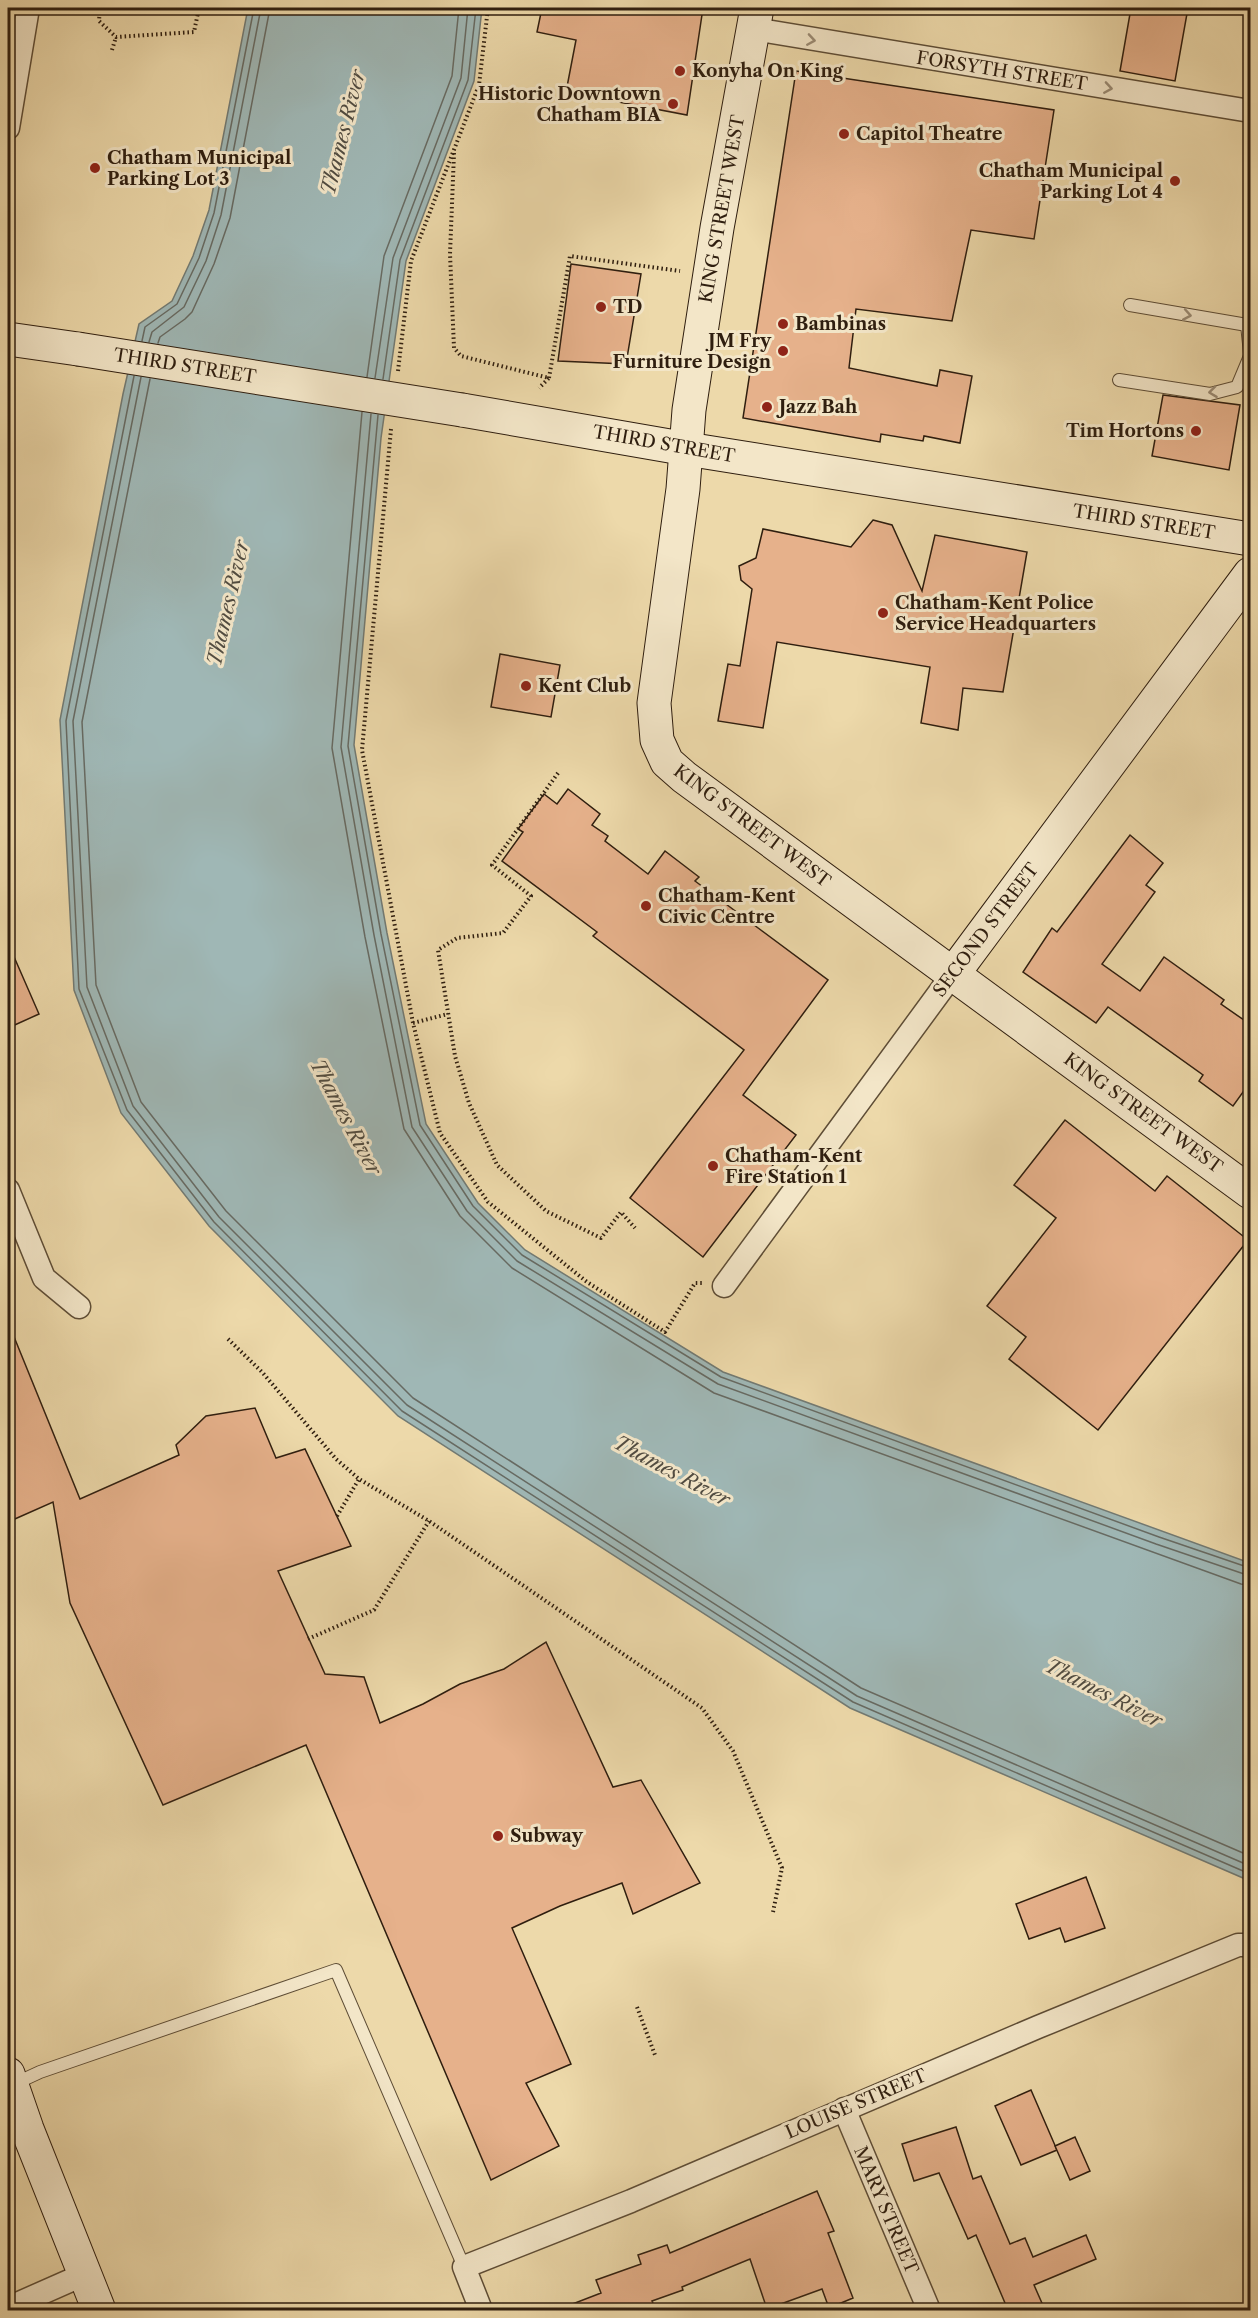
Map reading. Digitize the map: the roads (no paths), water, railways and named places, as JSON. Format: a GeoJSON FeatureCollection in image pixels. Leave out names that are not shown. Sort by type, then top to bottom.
{"type":"FeatureCollection","features":[{"type":"Feature","properties":{"kind":"street"},"geometry":{"type":"LineString","coordinates":[[8,128],[28,8]]}},
{"type":"Feature","properties":{"kind":"street","name":"FORSYTH STREET"},"geometry":{"type":"LineString","coordinates":[[756,18],[1251,111]]}},
{"type":"Feature","properties":{"kind":"street","name":"KING STREET WEST"},"geometry":{"type":"LineString","coordinates":[[756,18],[717,228],[689,410],[687,449],[654,703],[657,740],[667,762],[700,789],[1251,1192]]}},
{"type":"Feature","properties":{"kind":"street","name":"THIRD STREET"},"geometry":{"type":"LineString","coordinates":[[8,339],[462,410],[687,449],[1251,539]]}},
{"type":"Feature","properties":{"kind":"street","name":"SECOND STREET"},"geometry":{"type":"LineString","coordinates":[[723,1286],[1251,574]]}},
{"type":"Feature","properties":{"kind":"street"},"geometry":{"type":"LineString","coordinates":[[8,1190],[44,1278],[79,1307]]}},
{"type":"Feature","properties":{"kind":"street","name":"LOUISE STREET"},"geometry":{"type":"LineString","coordinates":[[464,2267],[631,2201],[1038,2027],[1238,1946],[1251,1945]]}},
{"type":"Feature","properties":{"kind":"street"},"geometry":{"type":"LineString","coordinates":[[9,2082],[99,2310]]}},
{"type":"Feature","properties":{"kind":"street","name":"MARY STREET"},"geometry":{"type":"LineString","coordinates":[[844,2109],[929,2310]]}},
{"type":"Feature","properties":{"kind":"street"},"geometry":{"type":"LineString","coordinates":[[464,2267],[481,2310]]}},
{"type":"Feature","properties":{"kind":"street"},"geometry":{"type":"LineString","coordinates":[[8,2308],[85,2274]]}},
{"type":"Feature","properties":{"kind":"lane"},"geometry":{"type":"LineString","coordinates":[[1119,380],[1210,394],[1237,387],[1251,354],[1247,325],[1130,305]]}},
{"type":"Feature","properties":{"kind":"lane"},"geometry":{"type":"LineString","coordinates":[[9,2082],[336,1970],[464,2267]]}},
{"type":"Feature","properties":{"kind":"water","name":"Thames River"},"geometry":{"type":"Polygon","coordinates":[[[248,8],[482,8],[474,81],[406,261],[381,438],[354,745],[387,933],[426,1124],[478,1203],[525,1250],[723,1372],[1250,1563],[1250,1881],[850,1708],[398,1416],[209,1226],[121,1113],[74,990],[60,720],[123,394],[139,324],[172,301],[193,256],[209,210],[248,8]]]}},
{"type":"Feature","properties":{"kind":"place","name":"Konyha On King"},"geometry":{"type":"Point","coordinates":[680,71]}},
{"type":"Feature","properties":{"kind":"place","name":"Historic Downtown Chatham BIA"},"geometry":{"type":"Point","coordinates":[673,104]}},
{"type":"Feature","properties":{"kind":"place","name":"Capitol Theatre"},"geometry":{"type":"Point","coordinates":[844,134]}},
{"type":"Feature","properties":{"kind":"place","name":"Chatham Municipal Parking Lot 3"},"geometry":{"type":"Point","coordinates":[95,168]}},
{"type":"Feature","properties":{"kind":"place","name":"Chatham Municipal Parking Lot 4"},"geometry":{"type":"Point","coordinates":[1175,181]}},
{"type":"Feature","properties":{"kind":"place","name":"TD"},"geometry":{"type":"Point","coordinates":[601,307]}},
{"type":"Feature","properties":{"kind":"place","name":"Bambinas"},"geometry":{"type":"Point","coordinates":[783,324]}},
{"type":"Feature","properties":{"kind":"place","name":"JM Fry Furniture Design"},"geometry":{"type":"Point","coordinates":[783,351]}},
{"type":"Feature","properties":{"kind":"place","name":"Jazz Bah"},"geometry":{"type":"Point","coordinates":[767,407]}},
{"type":"Feature","properties":{"kind":"place","name":"Tim Hortons"},"geometry":{"type":"Point","coordinates":[1196,431]}},
{"type":"Feature","properties":{"kind":"place","name":"Chatham-Kent Police Service Headquarters"},"geometry":{"type":"Point","coordinates":[883,613]}},
{"type":"Feature","properties":{"kind":"place","name":"Kent Club"},"geometry":{"type":"Point","coordinates":[526,686]}},
{"type":"Feature","properties":{"kind":"place","name":"Chatham-Kent Civic Centre"},"geometry":{"type":"Point","coordinates":[646,906]}},
{"type":"Feature","properties":{"kind":"place","name":"Chatham-Kent Fire Station 1"},"geometry":{"type":"Point","coordinates":[713,1166]}},
{"type":"Feature","properties":{"kind":"place","name":"Subway"},"geometry":{"type":"Point","coordinates":[498,1836]}}]}
